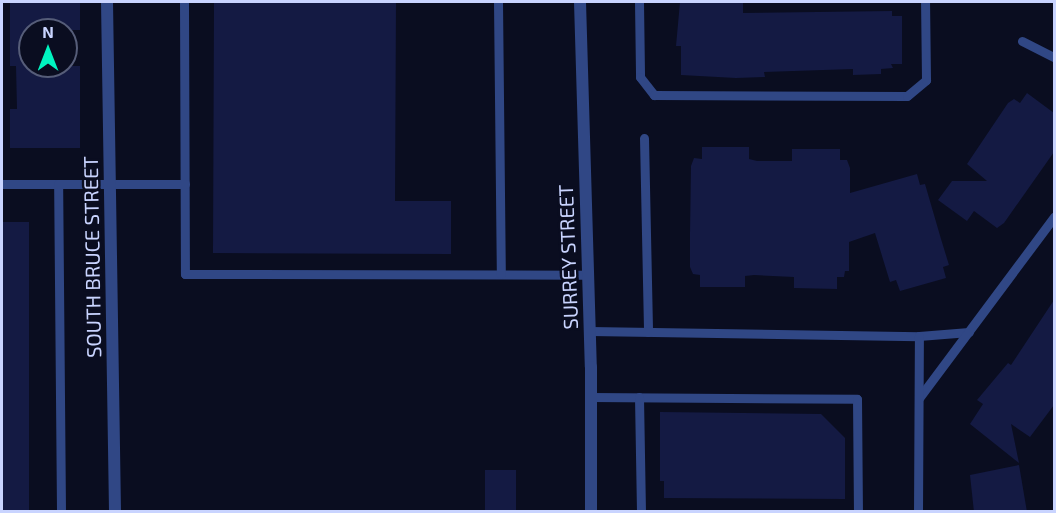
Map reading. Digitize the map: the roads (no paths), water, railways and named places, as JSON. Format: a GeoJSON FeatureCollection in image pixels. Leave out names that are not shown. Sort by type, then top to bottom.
{"type":"FeatureCollection","features":[{"type":"Feature","properties":{"kind":"street","name":"SOUTH BRUCE STREET"},"geometry":{"type":"LineString","coordinates":[[107,2],[116,512]]}},
{"type":"Feature","properties":{"kind":"street","name":"SURREY STREET"},"geometry":{"type":"LineString","coordinates":[[580,2],[590,331],[591,512]]}},
{"type":"Feature","properties":{"kind":"lane"},"geometry":{"type":"LineString","coordinates":[[184,2],[185,274],[588,275]]}},
{"type":"Feature","properties":{"kind":"lane"},"geometry":{"type":"LineString","coordinates":[[498,2],[501,274]]}},
{"type":"Feature","properties":{"kind":"lane"},"geometry":{"type":"LineString","coordinates":[[639,2],[640,77],[654,95],[896,96],[908,96],[926,80],[925,2]]}},
{"type":"Feature","properties":{"kind":"lane"},"geometry":{"type":"LineString","coordinates":[[1022,41],[1054,57]]}},
{"type":"Feature","properties":{"kind":"lane"},"geometry":{"type":"LineString","coordinates":[[644,138],[648,332]]}},
{"type":"Feature","properties":{"kind":"lane"},"geometry":{"type":"LineString","coordinates":[[2,184],[185,184]]}},
{"type":"Feature","properties":{"kind":"lane"},"geometry":{"type":"LineString","coordinates":[[58,184],[61,512]]}},
{"type":"Feature","properties":{"kind":"lane"},"geometry":{"type":"LineString","coordinates":[[919,398],[1054,217]]}},
{"type":"Feature","properties":{"kind":"lane"},"geometry":{"type":"LineString","coordinates":[[590,331],[919,336],[969,332]]}},
{"type":"Feature","properties":{"kind":"lane"},"geometry":{"type":"LineString","coordinates":[[918,512],[919,336]]}},
{"type":"Feature","properties":{"kind":"lane"},"geometry":{"type":"LineString","coordinates":[[591,397],[857,399],[858,512]]}},
{"type":"Feature","properties":{"kind":"lane"},"geometry":{"type":"LineString","coordinates":[[639,397],[641,512]]}}]}
